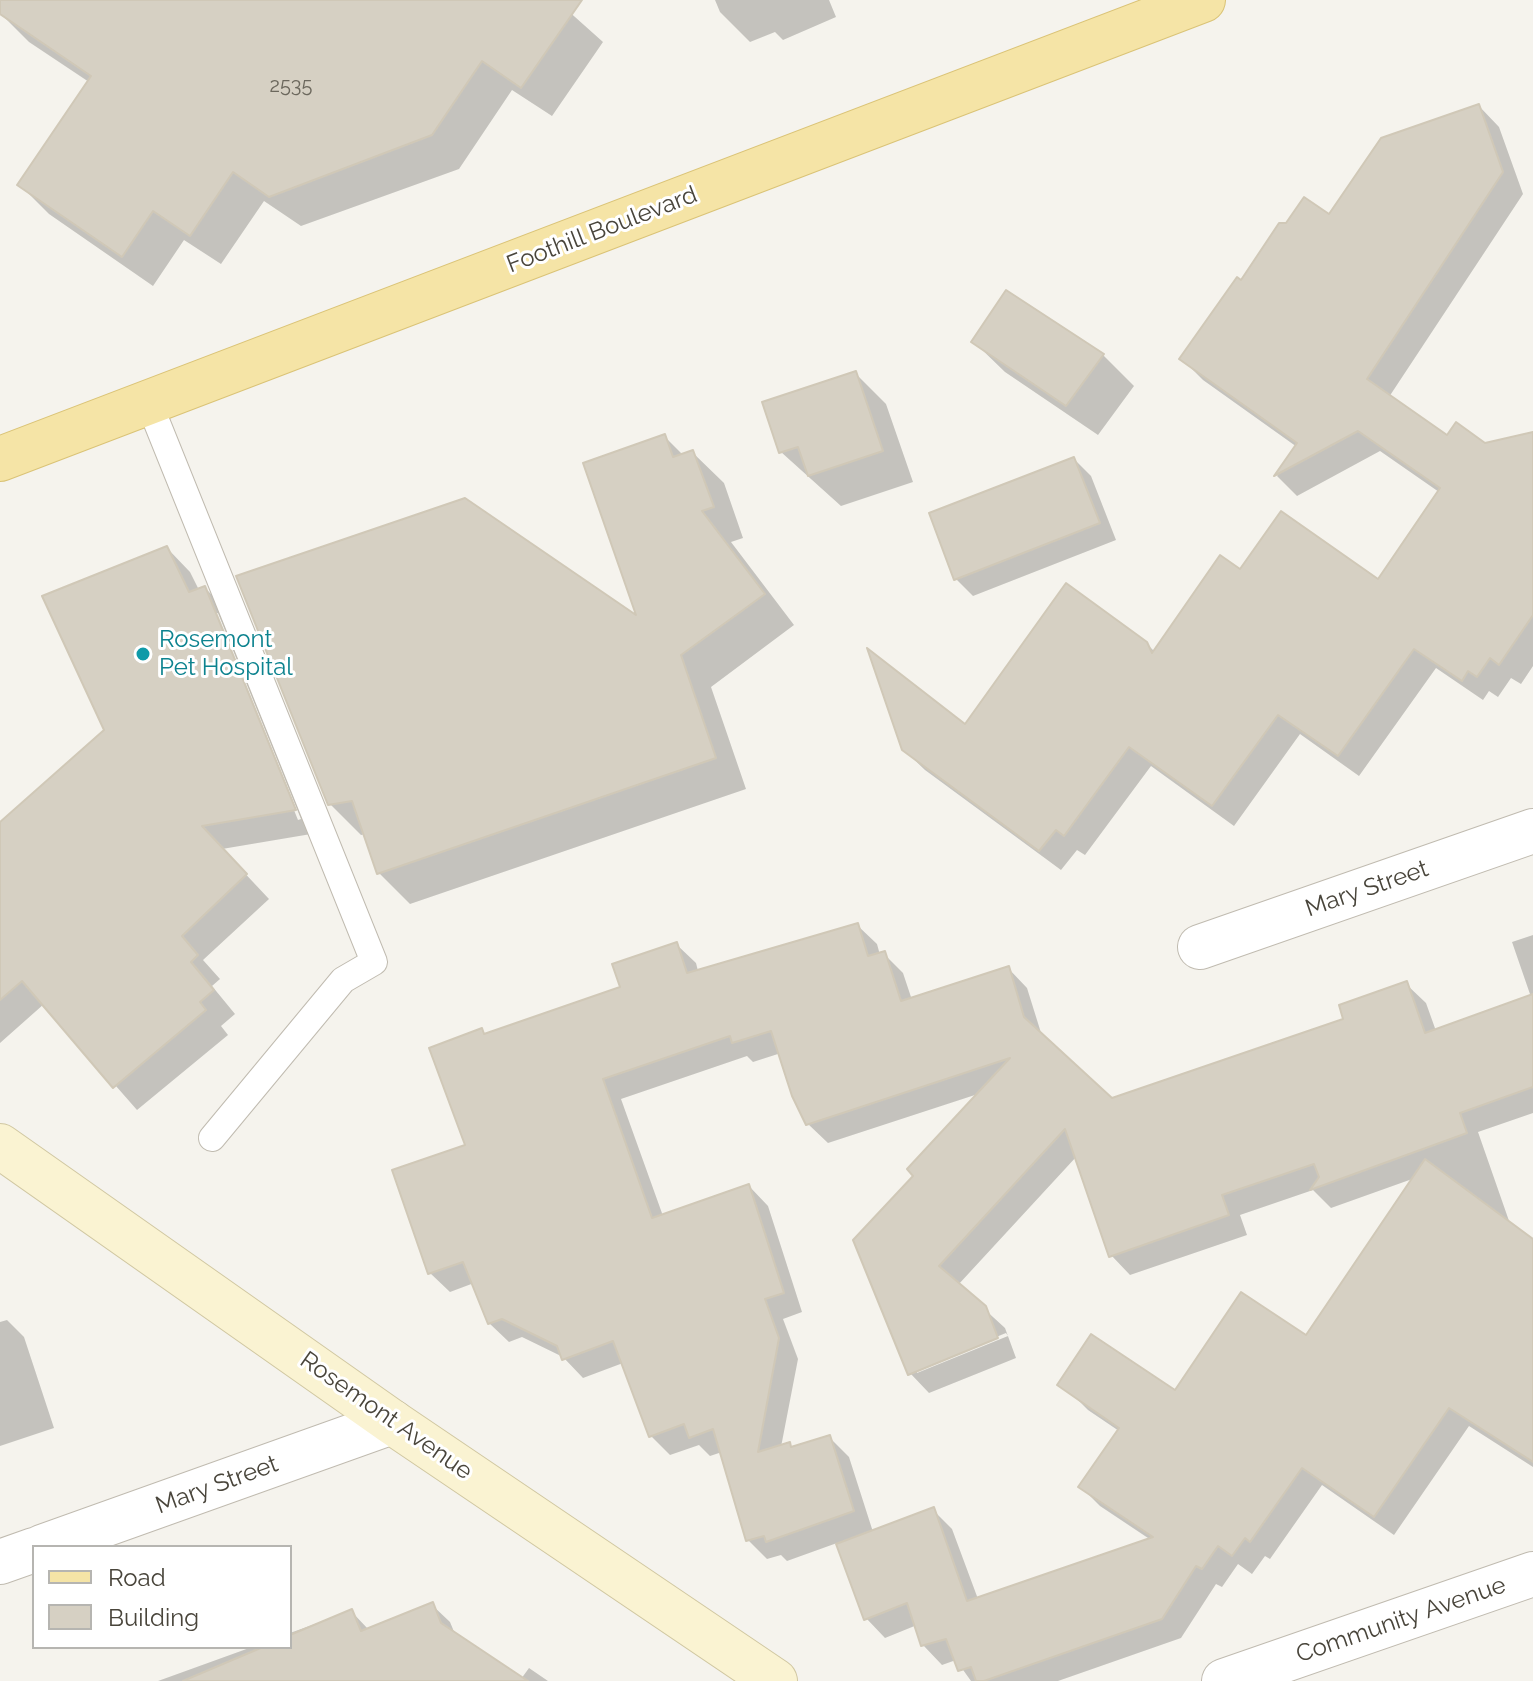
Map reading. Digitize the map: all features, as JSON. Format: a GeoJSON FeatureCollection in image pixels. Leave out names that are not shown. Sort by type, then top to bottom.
{"type":"FeatureCollection","features":[{"type":"Feature","properties":{"kind":"main road","name":"Foothill Boulevard"},"geometry":{"type":"LineString","coordinates":[[0,459],[1203,0]]}},
{"type":"Feature","properties":{"kind":"street","name":"Mary Street"},"geometry":{"type":"LineString","coordinates":[[1200,947],[1533,831]]}},
{"type":"Feature","properties":{"kind":"street","name":"Rosemont Avenue"},"geometry":{"type":"LineString","coordinates":[[0,1146],[392,1422],[775,1681]]}},
{"type":"Feature","properties":{"kind":"street","name":"Mary Street"},"geometry":{"type":"LineString","coordinates":[[48,1545],[392,1422]]}},
{"type":"Feature","properties":{"kind":"street"},"geometry":{"type":"LineString","coordinates":[[0,1562],[32,1551]]}},
{"type":"Feature","properties":{"kind":"street","name":"Community Avenue"},"geometry":{"type":"LineString","coordinates":[[1224,1681],[1533,1574]]}},
{"type":"Feature","properties":{"kind":"lane"},"geometry":{"type":"LineString","coordinates":[[149,403],[374,962],[343,980],[212,1138]]}},
{"type":"Feature","properties":{"kind":"building"},"geometry":{"type":"Polygon","coordinates":[[[0,0],[582,0],[521,88],[482,61],[432,135],[269,197],[233,172],[190,236],[153,211],[122,257],[17,185],[91,76],[0,14],[0,0]]]}},
{"type":"Feature","properties":{"kind":"building"},"geometry":{"type":"Polygon","coordinates":[[[1479,104],[1503,172],[1367,379],[1447,435],[1456,422],[1485,443],[1533,432],[1533,615],[1499,665],[1490,658],[1477,677],[1468,671],[1462,681],[1414,649],[1338,756],[1278,715],[1212,806],[1129,747],[1064,836],[1056,830],[1039,851],[902,750],[867,648],[965,724],[1066,583],[1147,642],[1152,653],[1220,555],[1240,569],[1281,511],[1378,579],[1440,488],[1358,431],[1274,476],[1297,443],[1179,359],[1237,277],[1241,280],[1279,223],[1286,223],[1304,197],[1329,214],[1381,138],[1479,104]]]}},
{"type":"Feature","properties":{"kind":"building"},"geometry":{"type":"Polygon","coordinates":[[[1006,290],[1104,354],[1066,406],[971,342],[1006,290]]]}},
{"type":"Feature","properties":{"kind":"building"},"geometry":{"type":"Polygon","coordinates":[[[856,371],[883,451],[808,476],[798,447],[779,453],[762,402],[856,371]]]}},
{"type":"Feature","properties":{"kind":"building"},"geometry":{"type":"Polygon","coordinates":[[[665,434],[673,457],[693,450],[714,507],[702,511],[765,594],[681,655],[716,758],[377,874],[352,801],[328,805],[236,576],[465,498],[636,615],[583,463],[665,434]]]}},
{"type":"Feature","properties":{"kind":"building"},"geometry":{"type":"Polygon","coordinates":[[[1074,457],[1100,523],[954,580],[929,513],[1074,457]]]}},
{"type":"Feature","properties":{"kind":"building"},"geometry":{"type":"Polygon","coordinates":[[[167,546],[189,592],[205,586],[296,810],[202,826],[247,874],[182,936],[198,955],[191,962],[214,990],[200,1002],[206,1010],[113,1088],[22,981],[0,1000],[0,822],[104,730],[42,596],[167,546]]]}},
{"type":"Feature","properties":{"kind":"building"},"geometry":{"type":"Polygon","coordinates":[[[858,923],[868,956],[885,951],[901,1001],[1009,966],[1024,1017],[1112,1098],[1343,1019],[1339,1005],[1407,981],[1425,1033],[1533,994],[1533,1087],[1460,1113],[1467,1133],[1310,1190],[1319,1177],[1314,1164],[1222,1195],[1229,1215],[1109,1257],[1065,1129],[939,1266],[986,1306],[998,1338],[908,1375],[853,1240],[913,1176],[907,1169],[1010,1058],[806,1125],[792,1096],[771,1031],[732,1043],[730,1036],[603,1079],[652,1218],[749,1184],[784,1293],[765,1299],[779,1338],[758,1452],[790,1442],[791,1447],[830,1435],[854,1511],[766,1542],[764,1536],[746,1541],[713,1429],[689,1438],[684,1424],[649,1437],[613,1341],[562,1360],[557,1346],[502,1319],[488,1324],[463,1262],[428,1274],[392,1170],[465,1145],[429,1048],[482,1028],[484,1034],[620,987],[612,964],[677,942],[687,973],[858,923]]]}},
{"type":"Feature","properties":{"kind":"building"},"geometry":{"type":"Polygon","coordinates":[[[1425,1159],[1533,1239],[1533,1462],[1449,1408],[1374,1517],[1302,1468],[1250,1542],[1245,1538],[1232,1556],[1218,1546],[1202,1569],[1196,1566],[1162,1619],[984,1681],[976,1681],[971,1667],[958,1671],[946,1639],[921,1646],[907,1603],[864,1620],[836,1544],[934,1507],[967,1601],[1153,1537],[1078,1487],[1119,1428],[1057,1385],[1091,1334],[1175,1390],[1241,1292],[1306,1335],[1425,1159]]]}},
{"type":"Feature","properties":{"kind":"building"},"geometry":{"type":"Polygon","coordinates":[[[433,1602],[441,1623],[528,1681],[183,1681],[258,1649],[292,1649],[292,1634],[352,1609],[361,1631],[433,1602]]]}},
{"type":"Feature","properties":{"kind":"place","name":"Rosemont Pet Hospital"},"geometry":{"type":"Point","coordinates":[143,654]}}]}
